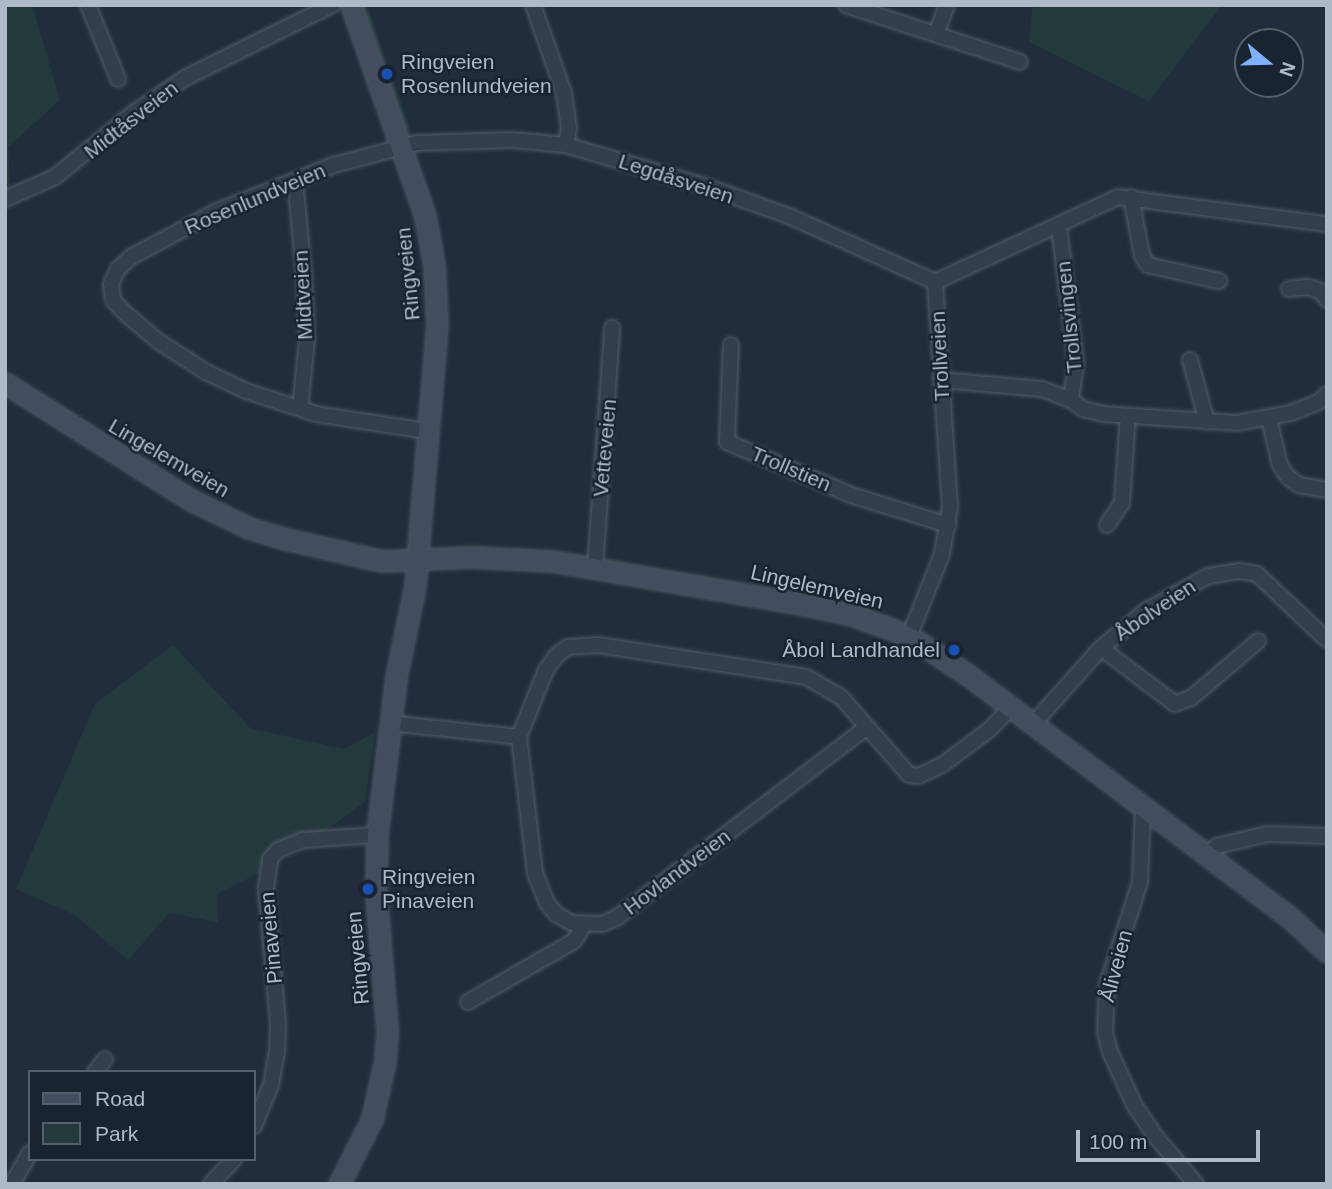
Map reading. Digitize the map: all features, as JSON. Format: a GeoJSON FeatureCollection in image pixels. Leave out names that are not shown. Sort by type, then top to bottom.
{"type":"FeatureCollection","features":[{"type":"Feature","properties":{"kind":"main road","name":"Ringveien"},"geometry":{"type":"LineString","coordinates":[[339,1184],[352,1164],[372,1119],[385,1062],[387,1030],[376,892],[377,835],[389,723],[403,637],[404,585],[413,556],[411,530],[419,507],[437,323],[434,265],[425,216],[403,146],[351,5]]}},
{"type":"Feature","properties":{"kind":"main road","name":"Lingelemveien"},"geometry":{"type":"LineString","coordinates":[[5,383],[191,500],[249,528],[382,561],[413,556],[517,558],[595,568],[849,614],[909,637],[939,654],[1287,915],[1327,952]]}},
{"type":"Feature","properties":{"kind":"street"},"geometry":{"type":"LineString","coordinates":[[88,5],[118,79]]}},
{"type":"Feature","properties":{"kind":"street","name":"Midtåsveien"},"geometry":{"type":"LineString","coordinates":[[5,199],[55,177],[80,160],[135,112],[185,78],[332,5]]}},
{"type":"Feature","properties":{"kind":"street"},"geometry":{"type":"LineString","coordinates":[[533,5],[564,93],[569,127],[566,145]]}},
{"type":"Feature","properties":{"kind":"street"},"geometry":{"type":"LineString","coordinates":[[846,5],[1020,62]]}},
{"type":"Feature","properties":{"kind":"street"},"geometry":{"type":"LineString","coordinates":[[936,34],[947,5]]}},
{"type":"Feature","properties":{"kind":"street","name":"Legdåsveien"},"geometry":{"type":"LineString","coordinates":[[403,146],[470,140],[566,145],[708,187],[789,216],[936,282]]}},
{"type":"Feature","properties":{"kind":"street","name":"Rosenlundveien"},"geometry":{"type":"LineString","coordinates":[[403,146],[295,180],[215,212],[131,257],[118,269],[111,284],[113,300],[158,341],[206,372],[246,391],[300,409],[357,423],[427,431]]}},
{"type":"Feature","properties":{"kind":"street","name":"Midtveien"},"geometry":{"type":"LineString","coordinates":[[295,180],[307,339],[300,409]]}},
{"type":"Feature","properties":{"kind":"street","name":"Trollveien"},"geometry":{"type":"LineString","coordinates":[[909,637],[942,554],[950,507],[936,282],[1059,227],[1118,197],[1327,224]]}},
{"type":"Feature","properties":{"kind":"street"},"geometry":{"type":"LineString","coordinates":[[1131,197],[1142,255],[1148,265],[1219,281]]}},
{"type":"Feature","properties":{"kind":"street","name":"Trollsvingen"},"geometry":{"type":"LineString","coordinates":[[941,380],[1042,389],[1071,400],[1076,364],[1059,227]]}},
{"type":"Feature","properties":{"kind":"street"},"geometry":{"type":"LineString","coordinates":[[1289,289],[1308,287],[1320,291],[1327,300]]}},
{"type":"Feature","properties":{"kind":"street","name":"Vetteveien"},"geometry":{"type":"LineString","coordinates":[[595,568],[612,328]]}},
{"type":"Feature","properties":{"kind":"street","name":"Trollstien"},"geometry":{"type":"LineString","coordinates":[[731,345],[727,442],[851,495],[947,525]]}},
{"type":"Feature","properties":{"kind":"street"},"geometry":{"type":"LineString","coordinates":[[1190,360],[1207,422]]}},
{"type":"Feature","properties":{"kind":"street"},"geometry":{"type":"LineString","coordinates":[[1071,400],[1083,410],[1128,416],[1237,423],[1269,419],[1320,401],[1327,394]]}},
{"type":"Feature","properties":{"kind":"street"},"geometry":{"type":"LineString","coordinates":[[1107,526],[1122,503],[1128,416]]}},
{"type":"Feature","properties":{"kind":"street"},"geometry":{"type":"LineString","coordinates":[[1269,419],[1280,465],[1288,477],[1299,485],[1327,490]]}},
{"type":"Feature","properties":{"kind":"street","name":"Åbolveien"},"geometry":{"type":"LineString","coordinates":[[1033,724],[1101,648],[1147,610],[1208,576],[1238,571],[1263,577],[1303,621],[1327,640]]}},
{"type":"Feature","properties":{"kind":"street"},"geometry":{"type":"LineString","coordinates":[[1101,648],[1175,704],[1191,698],[1258,641]]}},
{"type":"Feature","properties":{"kind":"street"},"geometry":{"type":"LineString","coordinates":[[468,1002],[574,941],[584,925],[572,923],[556,914],[540,890],[530,834],[519,737],[546,670],[568,647],[583,644],[806,677],[841,697],[909,775],[919,776],[942,765],[989,730],[1010,708]]}},
{"type":"Feature","properties":{"kind":"street"},"geometry":{"type":"LineString","coordinates":[[389,723],[519,737]]}},
{"type":"Feature","properties":{"kind":"street","name":"Hovlandveien"},"geometry":{"type":"LineString","coordinates":[[584,925],[603,924],[618,917],[867,727]]}},
{"type":"Feature","properties":{"kind":"street","name":"Åliveien"},"geometry":{"type":"LineString","coordinates":[[1143,807],[1139,882],[1107,985],[1105,1032],[1110,1052],[1135,1106],[1156,1137],[1196,1184]]}},
{"type":"Feature","properties":{"kind":"street"},"geometry":{"type":"LineString","coordinates":[[1207,855],[1216,846],[1267,834],[1327,836]]}},
{"type":"Feature","properties":{"kind":"street","name":"Pinaveien"},"geometry":{"type":"LineString","coordinates":[[256,1121],[271,1084],[277,1052],[278,1009],[266,889],[270,859],[278,850],[303,840],[377,835]]}},
{"type":"Feature","properties":{"kind":"street"},"geometry":{"type":"LineString","coordinates":[[96,1070],[105,1059]]}},
{"type":"Feature","properties":{"kind":"street"},"geometry":{"type":"LineString","coordinates":[[12,1184],[28,1156]]}},
{"type":"Feature","properties":{"kind":"street"},"geometry":{"type":"LineString","coordinates":[[211,1184],[232,1161]]}},
{"type":"Feature","properties":{"kind":"green space"},"geometry":{"type":"Polygon","coordinates":[[[5,5],[32,5],[60,100],[8,147],[11,197],[5,199],[5,5]]]}},
{"type":"Feature","properties":{"kind":"green space"},"geometry":{"type":"Polygon","coordinates":[[[361,5],[367,5],[411,132],[403,125],[361,5]]]}},
{"type":"Feature","properties":{"kind":"green space"},"geometry":{"type":"Polygon","coordinates":[[[1033,5],[1222,5],[1149,101],[1029,42],[1033,5]]]}},
{"type":"Feature","properties":{"kind":"green space"},"geometry":{"type":"Polygon","coordinates":[[[173,645],[250,728],[344,749],[375,732],[365,802],[315,838],[289,844],[267,869],[217,894],[218,922],[169,913],[128,960],[75,915],[16,889],[95,704],[173,645]]]}},
{"type":"Feature","properties":{"kind":"place","name":"Ringveien Rosenlundveien"},"geometry":{"type":"Point","coordinates":[387,74]}},
{"type":"Feature","properties":{"kind":"place","name":"Åbol Landhandel"},"geometry":{"type":"Point","coordinates":[954,650]}},
{"type":"Feature","properties":{"kind":"place","name":"Ringveien Pinaveien"},"geometry":{"type":"Point","coordinates":[368,889]}}]}
